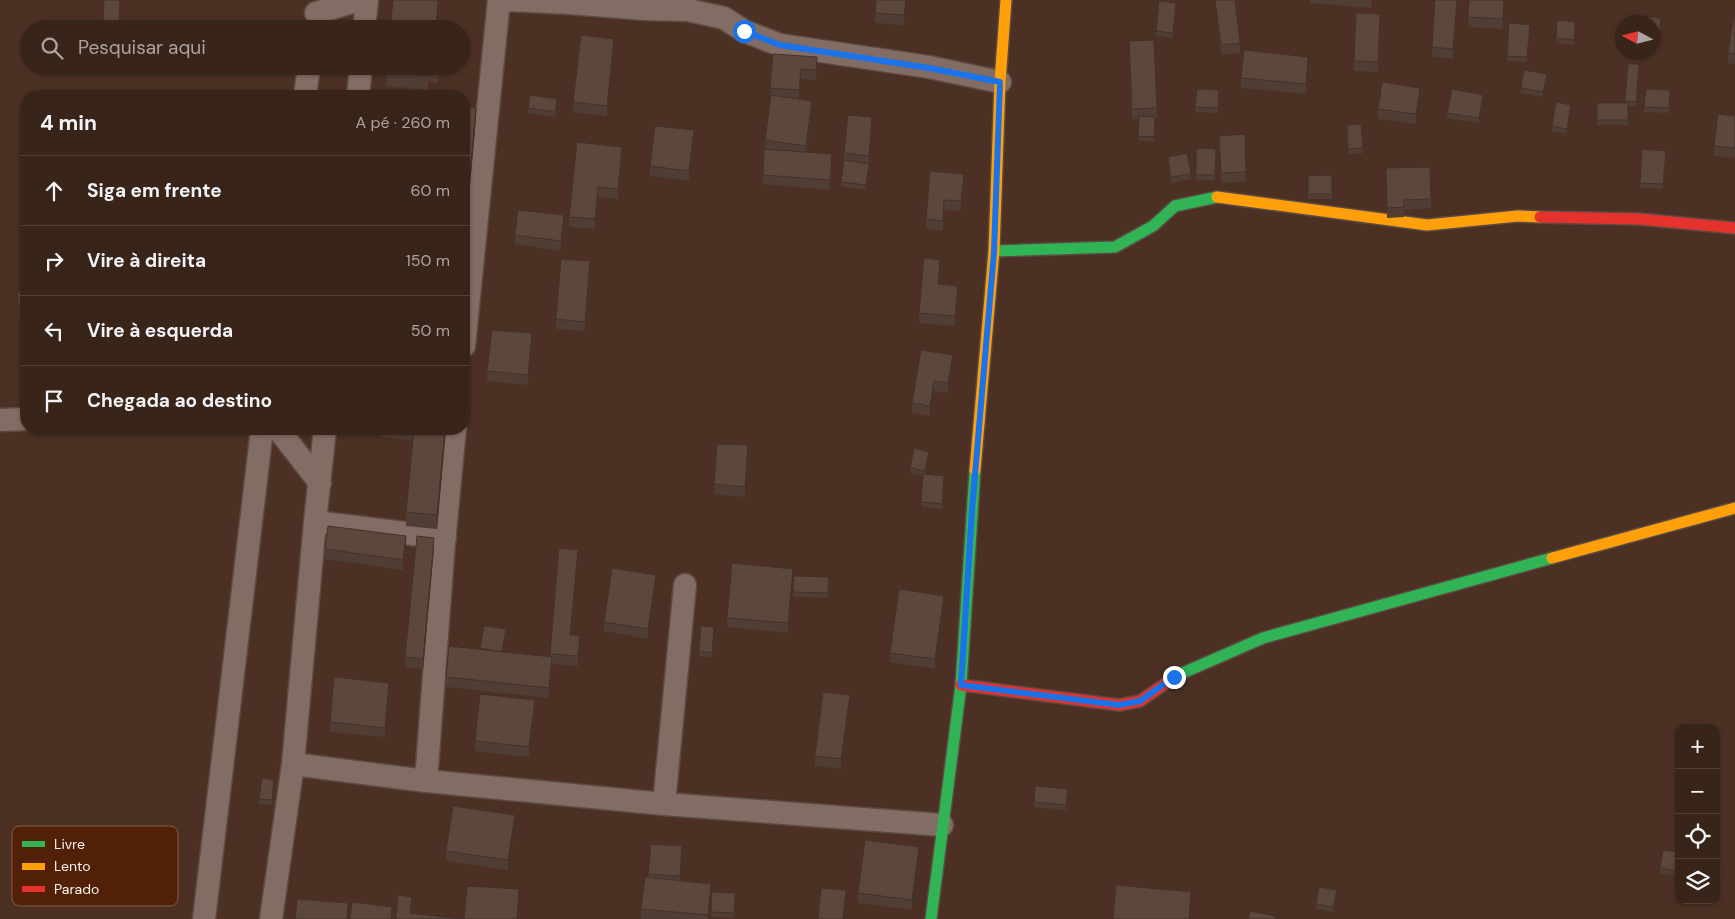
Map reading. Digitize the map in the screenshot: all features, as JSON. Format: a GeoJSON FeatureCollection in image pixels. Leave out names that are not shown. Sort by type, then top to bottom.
{"type":"FeatureCollection","features":[{"type":"Feature","properties":{"kind":"street"},"geometry":{"type":"LineString","coordinates":[[316,14],[359,0]]}},
{"type":"Feature","properties":{"kind":"street"},"geometry":{"type":"LineString","coordinates":[[365,20],[367,0]]}},
{"type":"Feature","properties":{"kind":"street"},"geometry":{"type":"LineString","coordinates":[[470,285],[498,0]]}},
{"type":"Feature","properties":{"kind":"street"},"geometry":{"type":"LineString","coordinates":[[507,0],[688,10],[724,18],[744,31],[780,45],[929,68],[1000,82]]}},
{"type":"Feature","properties":{"kind":"street"},"geometry":{"type":"LineString","coordinates":[[931,919],[961,685],[972,510],[994,252],[1000,82],[1006,0]]}},
{"type":"Feature","properties":{"kind":"street"},"geometry":{"type":"LineString","coordinates":[[306,90],[308,75]]}},
{"type":"Feature","properties":{"kind":"street"},"geometry":{"type":"LineString","coordinates":[[359,90],[360,75]]}},
{"type":"Feature","properties":{"kind":"street"},"geometry":{"type":"LineString","coordinates":[[994,252],[1115,247],[1153,226],[1175,206],[1217,197],[1427,225],[1518,216],[1639,219],[1735,228]]}},
{"type":"Feature","properties":{"kind":"street"},"geometry":{"type":"LineString","coordinates":[[0,420],[20,419]]}},
{"type":"Feature","properties":{"kind":"street"},"geometry":{"type":"LineString","coordinates":[[204,919],[261,435]]}},
{"type":"Feature","properties":{"kind":"street"},"geometry":{"type":"LineString","coordinates":[[283,435],[320,483]]}},
{"type":"Feature","properties":{"kind":"street"},"geometry":{"type":"LineString","coordinates":[[272,919],[293,764],[315,522],[325,435]]}},
{"type":"Feature","properties":{"kind":"street"},"geometry":{"type":"LineString","coordinates":[[426,781],[444,538],[455,435]]}},
{"type":"Feature","properties":{"kind":"street"},"geometry":{"type":"LineString","coordinates":[[961,685],[1119,705],[1140,701],[1174,677],[1263,638],[1735,508]]}},
{"type":"Feature","properties":{"kind":"street"},"geometry":{"type":"LineString","coordinates":[[315,522],[444,538]]}},
{"type":"Feature","properties":{"kind":"street"},"geometry":{"type":"LineString","coordinates":[[664,804],[685,586]]}},
{"type":"Feature","properties":{"kind":"street"},"geometry":{"type":"LineString","coordinates":[[293,764],[426,781],[664,804],[942,825]]}},
{"type":"Feature","properties":{"kind":"building"},"geometry":{"type":"Polygon","coordinates":[[[104,0],[120,0],[119,20],[103,20],[104,0]]]}},
{"type":"Feature","properties":{"kind":"building"},"geometry":{"type":"Polygon","coordinates":[[[393,0],[438,0],[437,20],[391,20],[393,0]]]}},
{"type":"Feature","properties":{"kind":"building"},"geometry":{"type":"Polygon","coordinates":[[[876,0],[906,0],[904,15],[875,13],[876,0]]]}},
{"type":"Feature","properties":{"kind":"building"},"geometry":{"type":"Polygon","coordinates":[[[1215,0],[1235,0],[1240,43],[1221,45],[1215,0]]]}},
{"type":"Feature","properties":{"kind":"building"},"geometry":{"type":"Polygon","coordinates":[[[1435,0],[1457,0],[1453,49],[1432,47],[1435,0]]]}},
{"type":"Feature","properties":{"kind":"building"},"geometry":{"type":"Polygon","coordinates":[[[1469,0],[1504,0],[1503,19],[1468,17],[1469,0]]]}},
{"type":"Feature","properties":{"kind":"building"},"geometry":{"type":"Polygon","coordinates":[[[1159,1],[1176,3],[1173,33],[1156,31],[1159,1]]]}},
{"type":"Feature","properties":{"kind":"building"},"geometry":{"type":"Polygon","coordinates":[[[1735,8],[1735,54],[1728,53],[1735,8]]]}},
{"type":"Feature","properties":{"kind":"building"},"geometry":{"type":"Polygon","coordinates":[[[1356,13],[1380,14],[1378,62],[1354,61],[1356,13]]]}},
{"type":"Feature","properties":{"kind":"building"},"geometry":{"type":"Polygon","coordinates":[[[1557,20],[1575,22],[1574,40],[1556,38],[1557,20]]]}},
{"type":"Feature","properties":{"kind":"building"},"geometry":{"type":"Polygon","coordinates":[[[1509,23],[1530,25],[1527,57],[1507,56],[1509,23]]]}},
{"type":"Feature","properties":{"kind":"building"},"geometry":{"type":"Polygon","coordinates":[[[581,35],[614,39],[607,106],[573,102],[581,35]]]}},
{"type":"Feature","properties":{"kind":"building"},"geometry":{"type":"Polygon","coordinates":[[[1154,40],[1157,108],[1132,109],[1129,41],[1154,40]]]}},
{"type":"Feature","properties":{"kind":"building"},"geometry":{"type":"Polygon","coordinates":[[[1244,50],[1308,57],[1306,84],[1241,78],[1244,50]]]}},
{"type":"Feature","properties":{"kind":"building"},"geometry":{"type":"Polygon","coordinates":[[[773,54],[817,57],[816,70],[801,69],[799,90],[770,88],[773,54]]]}},
{"type":"Feature","properties":{"kind":"building"},"geometry":{"type":"Polygon","coordinates":[[[1628,64],[1639,64],[1636,102],[1625,101],[1628,64]]]}},
{"type":"Feature","properties":{"kind":"building"},"geometry":{"type":"Polygon","coordinates":[[[1524,70],[1547,74],[1543,92],[1521,88],[1524,70]]]}},
{"type":"Feature","properties":{"kind":"building"},"geometry":{"type":"Polygon","coordinates":[[[1382,82],[1420,88],[1416,114],[1378,109],[1382,82]]]}},
{"type":"Feature","properties":{"kind":"building"},"geometry":{"type":"Polygon","coordinates":[[[1197,89],[1219,90],[1218,108],[1195,107],[1197,89]]]}},
{"type":"Feature","properties":{"kind":"building"},"geometry":{"type":"Polygon","coordinates":[[[1452,89],[1483,95],[1479,118],[1447,113],[1452,89]]]}},
{"type":"Feature","properties":{"kind":"building"},"geometry":{"type":"Polygon","coordinates":[[[1646,89],[1670,90],[1669,108],[1644,107],[1646,89]]]}},
{"type":"Feature","properties":{"kind":"building"},"geometry":{"type":"Polygon","coordinates":[[[530,95],[557,99],[555,112],[528,108],[530,95]]]}},
{"type":"Feature","properties":{"kind":"building"},"geometry":{"type":"Polygon","coordinates":[[[771,95],[812,101],[806,146],[765,140],[771,95]]]}},
{"type":"Feature","properties":{"kind":"building"},"geometry":{"type":"Polygon","coordinates":[[[1556,102],[1571,105],[1567,129],[1552,126],[1556,102]]]}},
{"type":"Feature","properties":{"kind":"building"},"geometry":{"type":"Polygon","coordinates":[[[1597,103],[1628,103],[1628,120],[1597,120],[1597,103]]]}},
{"type":"Feature","properties":{"kind":"building"},"geometry":{"type":"Polygon","coordinates":[[[470,108],[476,108],[470,175],[470,108]]]}},
{"type":"Feature","properties":{"kind":"building"},"geometry":{"type":"Polygon","coordinates":[[[1718,114],[1735,116],[1735,148],[1714,146],[1718,114]]]}},
{"type":"Feature","properties":{"kind":"building"},"geometry":{"type":"Polygon","coordinates":[[[848,115],[872,117],[869,156],[844,153],[848,115]]]}},
{"type":"Feature","properties":{"kind":"building"},"geometry":{"type":"Polygon","coordinates":[[[1139,116],[1155,117],[1154,137],[1138,136],[1139,116]]]}},
{"type":"Feature","properties":{"kind":"building"},"geometry":{"type":"Polygon","coordinates":[[[1361,124],[1363,148],[1348,149],[1347,125],[1361,124]]]}},
{"type":"Feature","properties":{"kind":"building"},"geometry":{"type":"Polygon","coordinates":[[[655,126],[694,130],[689,171],[650,166],[655,126]]]}},
{"type":"Feature","properties":{"kind":"building"},"geometry":{"type":"Polygon","coordinates":[[[1245,134],[1246,172],[1221,173],[1219,136],[1245,134]]]}},
{"type":"Feature","properties":{"kind":"building"},"geometry":{"type":"Polygon","coordinates":[[[577,142],[622,147],[618,189],[598,187],[595,219],[569,217],[577,142]]]}},
{"type":"Feature","properties":{"kind":"building"},"geometry":{"type":"Polygon","coordinates":[[[1196,148],[1216,149],[1215,175],[1196,175],[1196,148]]]}},
{"type":"Feature","properties":{"kind":"building"},"geometry":{"type":"Polygon","coordinates":[[[764,149],[832,154],[830,180],[763,175],[764,149]]]}},
{"type":"Feature","properties":{"kind":"building"},"geometry":{"type":"Polygon","coordinates":[[[1642,149],[1666,151],[1663,184],[1640,183],[1642,149]]]}},
{"type":"Feature","properties":{"kind":"building"},"geometry":{"type":"Polygon","coordinates":[[[1187,153],[1191,174],[1171,177],[1168,157],[1187,153]]]}},
{"type":"Feature","properties":{"kind":"building"},"geometry":{"type":"Polygon","coordinates":[[[844,160],[869,164],[866,185],[841,182],[844,160]]]}},
{"type":"Feature","properties":{"kind":"building"},"geometry":{"type":"Polygon","coordinates":[[[1430,167],[1431,199],[1403,200],[1404,207],[1387,208],[1386,168],[1430,167]]]}},
{"type":"Feature","properties":{"kind":"building"},"geometry":{"type":"Polygon","coordinates":[[[930,171],[964,174],[961,201],[944,200],[943,221],[926,219],[930,171]]]}},
{"type":"Feature","properties":{"kind":"building"},"geometry":{"type":"Polygon","coordinates":[[[1332,175],[1332,194],[1308,194],[1308,176],[1332,175]]]}},
{"type":"Feature","properties":{"kind":"building"},"geometry":{"type":"Polygon","coordinates":[[[518,210],[564,215],[561,241],[515,235],[518,210]]]}},
{"type":"Feature","properties":{"kind":"building"},"geometry":{"type":"Polygon","coordinates":[[[924,258],[940,260],[938,284],[958,286],[955,316],[919,313],[924,258]]]}},
{"type":"Feature","properties":{"kind":"building"},"geometry":{"type":"Polygon","coordinates":[[[561,259],[590,261],[585,322],[556,319],[561,259]]]}},
{"type":"Feature","properties":{"kind":"building"},"geometry":{"type":"Polygon","coordinates":[[[17,292],[20,292],[20,314],[17,292]]]}},
{"type":"Feature","properties":{"kind":"building"},"geometry":{"type":"Polygon","coordinates":[[[492,330],[532,333],[528,375],[487,371],[492,330]]]}},
{"type":"Feature","properties":{"kind":"building"},"geometry":{"type":"Polygon","coordinates":[[[921,350],[953,355],[948,383],[934,381],[930,406],[912,403],[921,350]]]}},
{"type":"Feature","properties":{"kind":"building"},"geometry":{"type":"Polygon","coordinates":[[[413,435],[444,435],[437,515],[406,512],[413,435]]]}},
{"type":"Feature","properties":{"kind":"building"},"geometry":{"type":"Polygon","coordinates":[[[717,444],[748,445],[745,487],[714,484],[717,444]]]}},
{"type":"Feature","properties":{"kind":"building"},"geometry":{"type":"Polygon","coordinates":[[[914,448],[929,452],[925,471],[910,468],[914,448]]]}},
{"type":"Feature","properties":{"kind":"building"},"geometry":{"type":"Polygon","coordinates":[[[923,474],[944,476],[942,504],[921,502],[923,474]]]}},
{"type":"Feature","properties":{"kind":"building"},"geometry":{"type":"Polygon","coordinates":[[[328,526],[406,536],[403,560],[325,549],[328,526]]]}},
{"type":"Feature","properties":{"kind":"building"},"geometry":{"type":"Polygon","coordinates":[[[417,536],[434,538],[423,659],[405,657],[417,536]]]}},
{"type":"Feature","properties":{"kind":"building"},"geometry":{"type":"Polygon","coordinates":[[[559,548],[578,550],[570,635],[580,635],[578,656],[550,654],[559,548]]]}},
{"type":"Feature","properties":{"kind":"building"},"geometry":{"type":"Polygon","coordinates":[[[732,563],[793,569],[788,623],[727,618],[732,563]]]}},
{"type":"Feature","properties":{"kind":"building"},"geometry":{"type":"Polygon","coordinates":[[[612,568],[656,575],[648,629],[604,622],[612,568]]]}},
{"type":"Feature","properties":{"kind":"building"},"geometry":{"type":"Polygon","coordinates":[[[794,576],[829,577],[828,593],[793,592],[794,576]]]}},
{"type":"Feature","properties":{"kind":"building"},"geometry":{"type":"Polygon","coordinates":[[[899,589],[944,596],[935,659],[890,653],[899,589]]]}},
{"type":"Feature","properties":{"kind":"building"},"geometry":{"type":"Polygon","coordinates":[[[484,626],[506,629],[502,652],[480,648],[484,626]]]}},
{"type":"Feature","properties":{"kind":"building"},"geometry":{"type":"Polygon","coordinates":[[[701,626],[714,627],[712,653],[699,651],[701,626]]]}},
{"type":"Feature","properties":{"kind":"building"},"geometry":{"type":"Polygon","coordinates":[[[449,646],[552,657],[549,688],[446,677],[449,646]]]}},
{"type":"Feature","properties":{"kind":"building"},"geometry":{"type":"Polygon","coordinates":[[[334,677],[389,683],[385,728],[330,722],[334,677]]]}},
{"type":"Feature","properties":{"kind":"building"},"geometry":{"type":"Polygon","coordinates":[[[823,692],[850,695],[841,759],[815,756],[823,692]]]}},
{"type":"Feature","properties":{"kind":"building"},"geometry":{"type":"Polygon","coordinates":[[[480,694],[535,700],[529,747],[475,741],[480,694]]]}},
{"type":"Feature","properties":{"kind":"building"},"geometry":{"type":"Polygon","coordinates":[[[262,778],[274,780],[272,800],[259,799],[262,778]]]}},
{"type":"Feature","properties":{"kind":"building"},"geometry":{"type":"Polygon","coordinates":[[[1035,786],[1068,789],[1066,805],[1034,802],[1035,786]]]}},
{"type":"Feature","properties":{"kind":"building"},"geometry":{"type":"Polygon","coordinates":[[[453,806],[515,815],[508,860],[446,851],[453,806]]]}},
{"type":"Feature","properties":{"kind":"building"},"geometry":{"type":"Polygon","coordinates":[[[865,840],[919,847],[912,900],[858,893],[865,840]]]}},
{"type":"Feature","properties":{"kind":"building"},"geometry":{"type":"Polygon","coordinates":[[[651,844],[682,846],[680,876],[648,874],[651,844]]]}},
{"type":"Feature","properties":{"kind":"building"},"geometry":{"type":"Polygon","coordinates":[[[1663,850],[1675,852],[1675,870],[1660,868],[1663,850]]]}},
{"type":"Feature","properties":{"kind":"building"},"geometry":{"type":"Polygon","coordinates":[[[645,877],[711,884],[708,915],[641,909],[645,877]]]}},
{"type":"Feature","properties":{"kind":"building"},"geometry":{"type":"Polygon","coordinates":[[[1116,885],[1191,892],[1189,919],[1113,919],[1116,885]]]}},
{"type":"Feature","properties":{"kind":"building"},"geometry":{"type":"Polygon","coordinates":[[[467,886],[519,889],[517,919],[464,919],[467,886]]]}},
{"type":"Feature","properties":{"kind":"building"},"geometry":{"type":"Polygon","coordinates":[[[1319,887],[1337,890],[1333,907],[1316,904],[1319,887]]]}},
{"type":"Feature","properties":{"kind":"building"},"geometry":{"type":"Polygon","coordinates":[[[821,888],[846,890],[843,919],[818,919],[821,888]]]}},
{"type":"Feature","properties":{"kind":"building"},"geometry":{"type":"Polygon","coordinates":[[[712,892],[735,893],[734,913],[711,912],[712,892]]]}},
{"type":"Feature","properties":{"kind":"building"},"geometry":{"type":"Polygon","coordinates":[[[398,895],[412,897],[410,913],[463,919],[396,919],[398,895]]]}},
{"type":"Feature","properties":{"kind":"building"},"geometry":{"type":"Polygon","coordinates":[[[297,899],[348,903],[347,919],[295,919],[297,899]]]}},
{"type":"Feature","properties":{"kind":"building"},"geometry":{"type":"Polygon","coordinates":[[[352,902],[392,907],[391,919],[350,919],[352,902]]]}},
{"type":"Feature","properties":{"kind":"building"},"geometry":{"type":"Polygon","coordinates":[[[1250,911],[1275,916],[1275,919],[1248,919],[1250,911]]]}},
{"type":"Feature","properties":{"kind":"traffic: fast"},"geometry":{"type":"LineString","coordinates":[[994,251],[1115,247],[1153,226],[1175,206],[1217,197]]}},
{"type":"Feature","properties":{"kind":"traffic: fast"},"geometry":{"type":"LineString","coordinates":[[931,919],[961,685],[975,470]]}},
{"type":"Feature","properties":{"kind":"traffic: fast"},"geometry":{"type":"LineString","coordinates":[[1178,675],[1263,638],[1552,558]]}},
{"type":"Feature","properties":{"kind":"traffic: slow"},"geometry":{"type":"LineString","coordinates":[[975,470],[994,251],[1000,82],[1006,0]]}},
{"type":"Feature","properties":{"kind":"traffic: slow"},"geometry":{"type":"LineString","coordinates":[[1217,197],[1427,225],[1518,216],[1540,217]]}},
{"type":"Feature","properties":{"kind":"traffic: slow"},"geometry":{"type":"LineString","coordinates":[[1552,558],[1735,508]]}},
{"type":"Feature","properties":{"kind":"traffic: jam"},"geometry":{"type":"LineString","coordinates":[[1540,217],[1639,219],[1735,228]]}},
{"type":"Feature","properties":{"kind":"traffic: jam"},"geometry":{"type":"LineString","coordinates":[[961,685],[1119,705],[1140,701],[1178,675]]}},
{"type":"Feature","properties":{"kind":"route"},"geometry":{"type":"LineString","coordinates":[[744,31],[780,45],[929,68],[1000,82],[994,252],[972,510],[961,685],[1077,698],[1119,705],[1140,701],[1174,677]]}}]}
